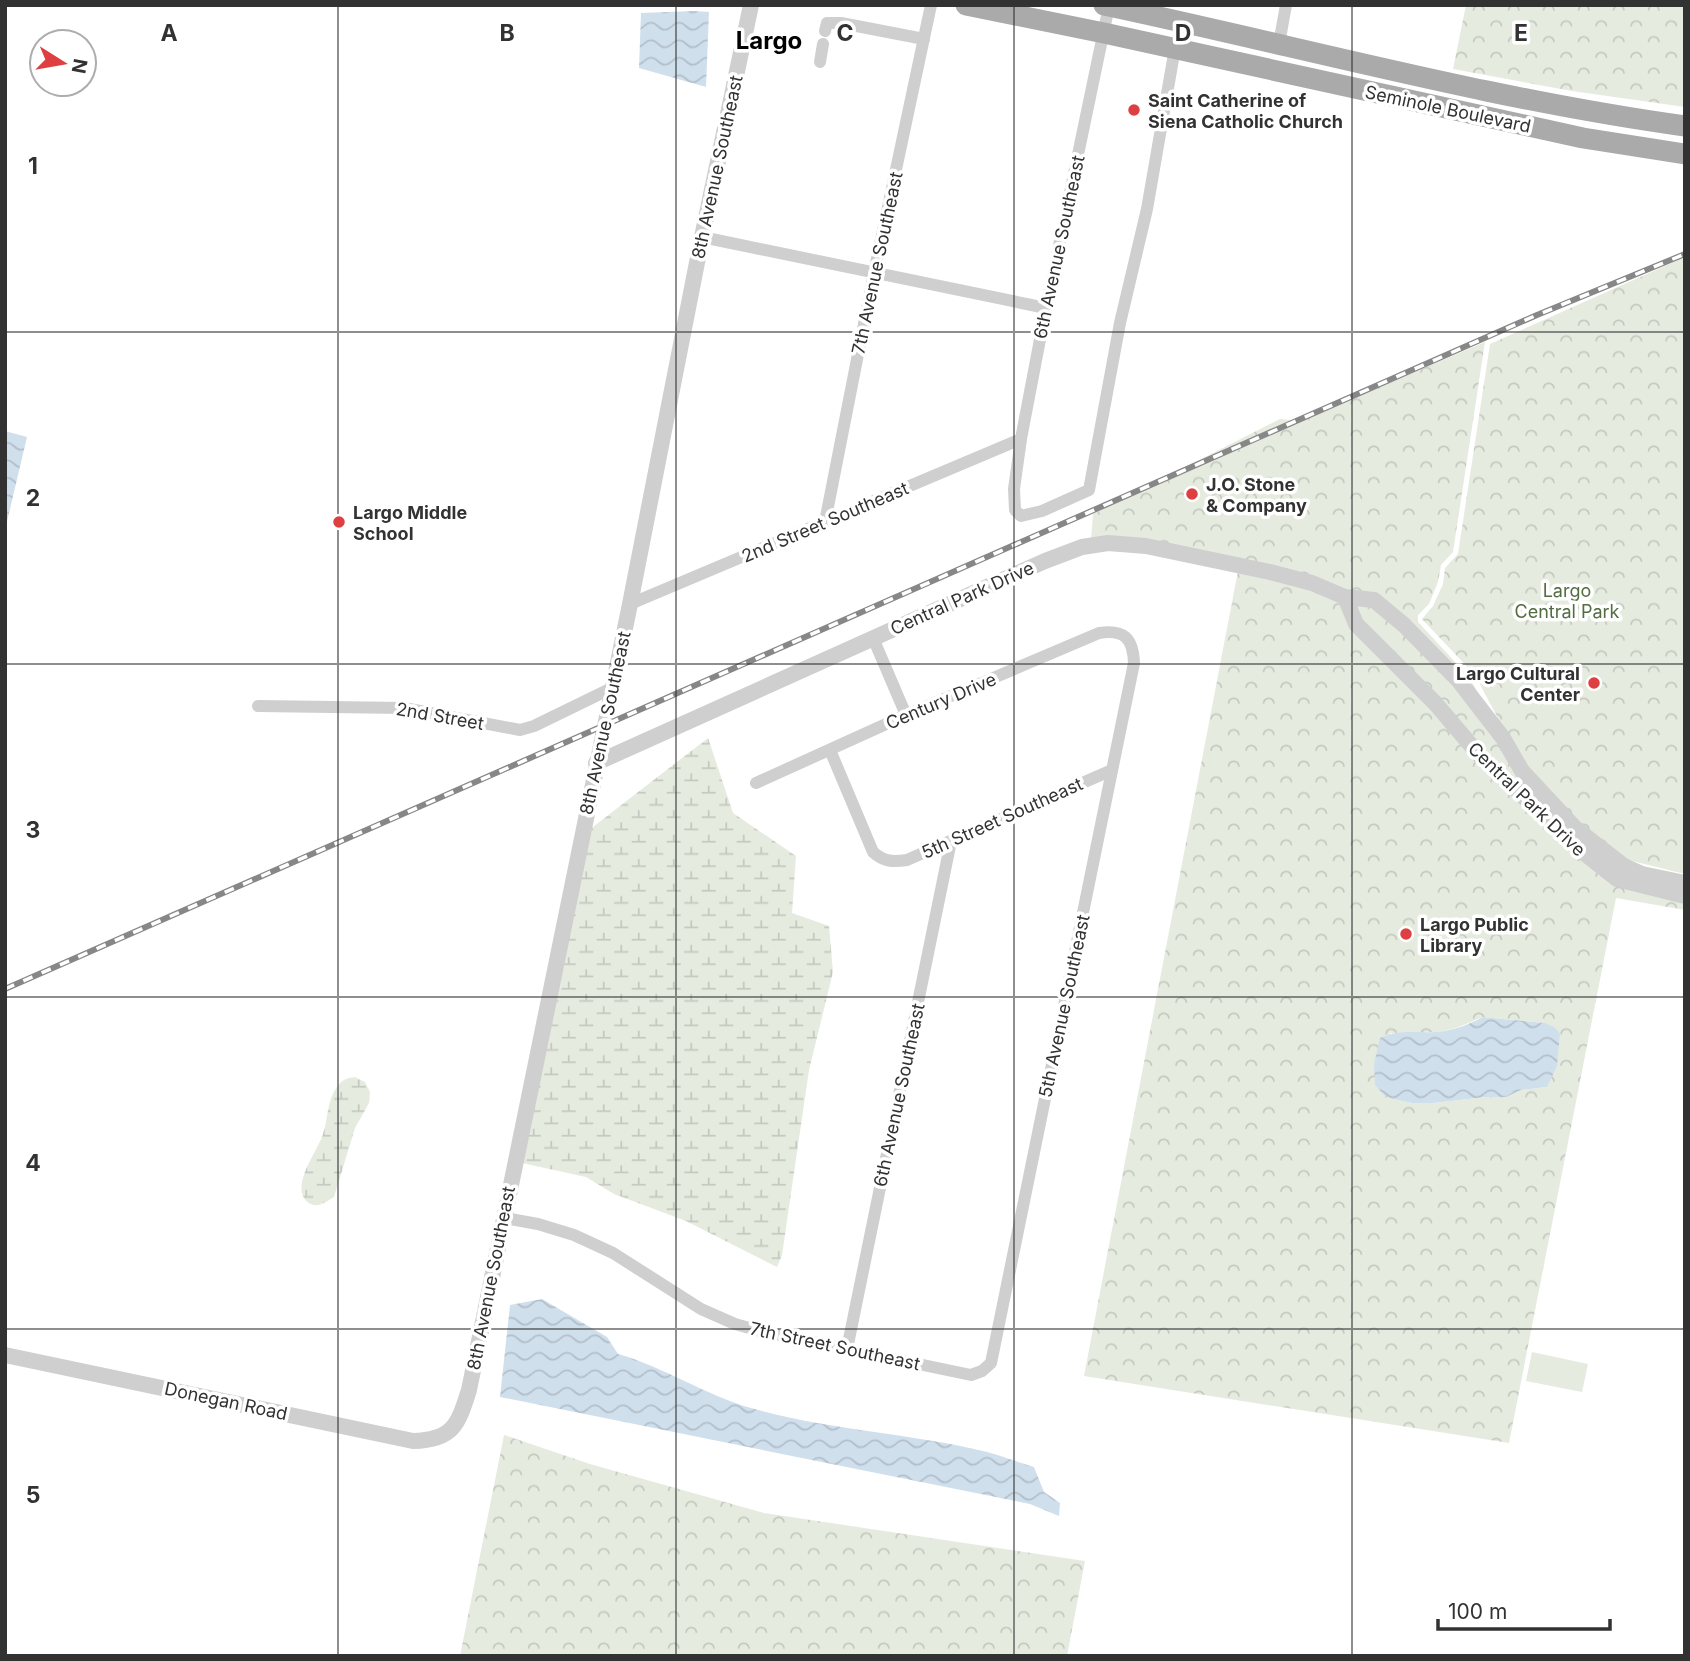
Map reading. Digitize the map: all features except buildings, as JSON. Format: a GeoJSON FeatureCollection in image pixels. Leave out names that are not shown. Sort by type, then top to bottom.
{"type":"FeatureCollection","features":[{"type":"Feature","properties":{"kind":"main road","name":"Seminole Boulevard"},"geometry":{"type":"LineString","coordinates":[[966,5],[1583,138],[1681,153]]}},
{"type":"Feature","properties":{"kind":"main road","name":"Seminole Boulevard"},"geometry":{"type":"LineString","coordinates":[[1107,6],[1486,90],[1602,114],[1682,126]]}},
{"type":"Feature","properties":{"kind":"main road"},"geometry":{"type":"LineString","coordinates":[[1271,70],[1279,44]]}},
{"type":"Feature","properties":{"kind":"main road"},"geometry":{"type":"LineString","coordinates":[[1480,116],[1486,90]]}},
{"type":"Feature","properties":{"kind":"main road"},"geometry":{"type":"LineString","coordinates":[[1681,153],[1682,126]]}},
{"type":"Feature","properties":{"kind":"street","name":"8th Avenue Southeast"},"geometry":{"type":"LineString","coordinates":[[446,1434],[454,1427],[461,1414],[469,1390],[751,5]]}},
{"type":"Feature","properties":{"kind":"street","name":"7th Avenue Southeast"},"geometry":{"type":"LineString","coordinates":[[825,522],[931,5]]}},
{"type":"Feature","properties":{"kind":"street"},"geometry":{"type":"LineString","coordinates":[[1279,44],[1286,5]]}},
{"type":"Feature","properties":{"kind":"street","name":"6th Avenue Southeast"},"geometry":{"type":"LineString","coordinates":[[1107,6],[1104,33],[1021,439],[1013,489],[1016,510],[1021,516],[1042,511],[1089,491],[1120,323],[1147,209],[1175,48]]}},
{"type":"Feature","properties":{"kind":"street"},"geometry":{"type":"LineString","coordinates":[[820,62],[827,23],[924,39]]}},
{"type":"Feature","properties":{"kind":"street"},"geometry":{"type":"LineString","coordinates":[[702,237],[1046,308]]}},
{"type":"Feature","properties":{"kind":"street","name":"2nd Street Southeast"},"geometry":{"type":"LineString","coordinates":[[630,604],[1021,439]]}},
{"type":"Feature","properties":{"kind":"street","name":"Central Park Drive"},"geometry":{"type":"LineString","coordinates":[[596,763],[1045,561],[1082,547],[1108,543],[1146,546],[1270,572],[1312,583],[1345,597],[1374,600],[1411,632],[1459,681],[1503,738],[1522,771],[1584,836],[1624,866],[1642,874],[1685,883]]}},
{"type":"Feature","properties":{"kind":"street","name":"Central Park Drive"},"geometry":{"type":"LineString","coordinates":[[1345,597],[1356,624],[1435,703],[1480,757],[1565,838],[1617,879],[1685,896]]}},
{"type":"Feature","properties":{"kind":"street","name":"Century Drive"},"geometry":{"type":"LineString","coordinates":[[756,783],[905,715],[1099,633],[1113,631],[1128,638]]}},
{"type":"Feature","properties":{"kind":"street"},"geometry":{"type":"LineString","coordinates":[[873,638],[905,715]]}},
{"type":"Feature","properties":{"kind":"street","name":"5th Avenue Southeast"},"geometry":{"type":"LineString","coordinates":[[982,1371],[991,1363],[1134,663],[1133,649],[1128,638]]}},
{"type":"Feature","properties":{"kind":"street","name":"2nd Street"},"geometry":{"type":"LineString","coordinates":[[258,706],[404,708],[520,730],[534,726],[612,688]]}},
{"type":"Feature","properties":{"kind":"street","name":"5th Street Southeast"},"geometry":{"type":"LineString","coordinates":[[830,750],[873,852],[880,859],[891,862],[907,860],[1112,770]]}},
{"type":"Feature","properties":{"kind":"street","name":"6th Avenue Southeast"},"geometry":{"type":"LineString","coordinates":[[847,1349],[951,841]]}},
{"type":"Feature","properties":{"kind":"street","name":"7th Street Southeast"},"geometry":{"type":"LineString","coordinates":[[504,1218],[538,1224],[574,1235],[613,1253],[701,1309],[735,1324],[971,1375],[982,1371]]}},
{"type":"Feature","properties":{"kind":"street","name":"Donegan Road"},"geometry":{"type":"LineString","coordinates":[[5,1355],[413,1441],[432,1441],[446,1434]]}},
{"type":"Feature","properties":{"kind":"green space"},"geometry":{"type":"Polygon","coordinates":[[[1466,5],[1685,5],[1685,107],[1572,91],[1453,69],[1466,5]]]}},
{"type":"Feature","properties":{"kind":"green space","name":"Largo Central Park"},"geometry":{"type":"Polygon","coordinates":[[[1685,257],[1685,874],[1624,859],[1609,850],[1548,794],[1519,758],[1475,675],[1422,619],[1433,606],[1443,584],[1445,568],[1458,554],[1490,344],[1685,257]]]}},
{"type":"Feature","properties":{"kind":"green space"},"geometry":{"type":"Polygon","coordinates":[[[1485,342],[1453,552],[1441,565],[1438,582],[1429,604],[1418,615],[1418,622],[1470,678],[1481,699],[1464,677],[1350,592],[1240,558],[1091,539],[1093,514],[1280,419],[1300,421],[1485,342]]]}},
{"type":"Feature","properties":{"kind":"green space"},"geometry":{"type":"Polygon","coordinates":[[[1238,571],[1310,588],[1340,603],[1475,761],[1685,902],[1685,910],[1616,898],[1509,1443],[1084,1376],[1238,571]],[[1483,1017],[1439,1032],[1390,1033],[1393,1099],[1433,1103],[1506,1097],[1521,1090],[1547,1087],[1545,1023],[1483,1017]]]}},
{"type":"Feature","properties":{"kind":"green space"},"geometry":{"type":"Polygon","coordinates":[[[1355,604],[1372,605],[1454,684],[1620,873],[1486,754],[1362,621],[1355,604]]]}},
{"type":"Feature","properties":{"kind":"green space"},"geometry":{"type":"Polygon","coordinates":[[[708,738],[733,813],[796,856],[792,913],[829,926],[833,972],[809,1070],[782,1255],[777,1267],[686,1221],[614,1194],[586,1177],[522,1163],[589,830],[708,738]]]}},
{"type":"Feature","properties":{"kind":"green space"},"geometry":{"type":"Polygon","coordinates":[[[355,1077],[365,1082],[370,1092],[369,1103],[355,1128],[334,1197],[322,1204],[312,1205],[303,1196],[306,1169],[323,1134],[334,1092],[343,1081],[355,1077]]]}},
{"type":"Feature","properties":{"kind":"green space"},"geometry":{"type":"Polygon","coordinates":[[[1532,1352],[1588,1364],[1582,1392],[1526,1381],[1532,1352]]]}},
{"type":"Feature","properties":{"kind":"green space"},"geometry":{"type":"Polygon","coordinates":[[[504,1435],[590,1464],[764,1513],[1085,1561],[1067,1656],[460,1656],[504,1435]]]}},
{"type":"Feature","properties":{"kind":"water"},"geometry":{"type":"Polygon","coordinates":[[[709,12],[706,87],[639,68],[641,13],[709,12]]]}},
{"type":"Feature","properties":{"kind":"water"},"geometry":{"type":"Polygon","coordinates":[[[5,431],[27,437],[5,530],[5,431]]]}},
{"type":"Feature","properties":{"kind":"water"},"geometry":{"type":"Polygon","coordinates":[[[1483,1017],[1545,1023],[1560,1033],[1557,1066],[1547,1087],[1521,1090],[1506,1097],[1412,1103],[1384,1095],[1375,1085],[1374,1064],[1380,1038],[1400,1032],[1448,1030],[1483,1017]]]}},
{"type":"Feature","properties":{"kind":"water"},"geometry":{"type":"Polygon","coordinates":[[[542,1299],[607,1337],[618,1354],[751,1408],[809,1421],[983,1451],[1034,1467],[1044,1492],[1060,1503],[1059,1516],[1030,1504],[500,1397],[510,1305],[542,1299]]]}},
{"type":"Feature","properties":{"kind":"railway"},"geometry":{"type":"LineString","coordinates":[[5,989],[1537,315],[1685,254]]}},
{"type":"Feature","properties":{"kind":"place","name":"Saint Catherine of Siena Catholic Church"},"geometry":{"type":"Point","coordinates":[1134,110]}},
{"type":"Feature","properties":{"kind":"place","name":"J.O. Stone & Company"},"geometry":{"type":"Point","coordinates":[1192,494]}},
{"type":"Feature","properties":{"kind":"place","name":"Largo Middle School"},"geometry":{"type":"Point","coordinates":[339,522]}},
{"type":"Feature","properties":{"kind":"place","name":"Largo Cultural Center"},"geometry":{"type":"Point","coordinates":[1594,683]}},
{"type":"Feature","properties":{"kind":"place","name":"Largo Public Library"},"geometry":{"type":"Point","coordinates":[1406,934]}},
{"type":"Feature","properties":{"kind":"district","name":"Largo"},"geometry":{"type":"Point","coordinates":[769,40]}}]}
